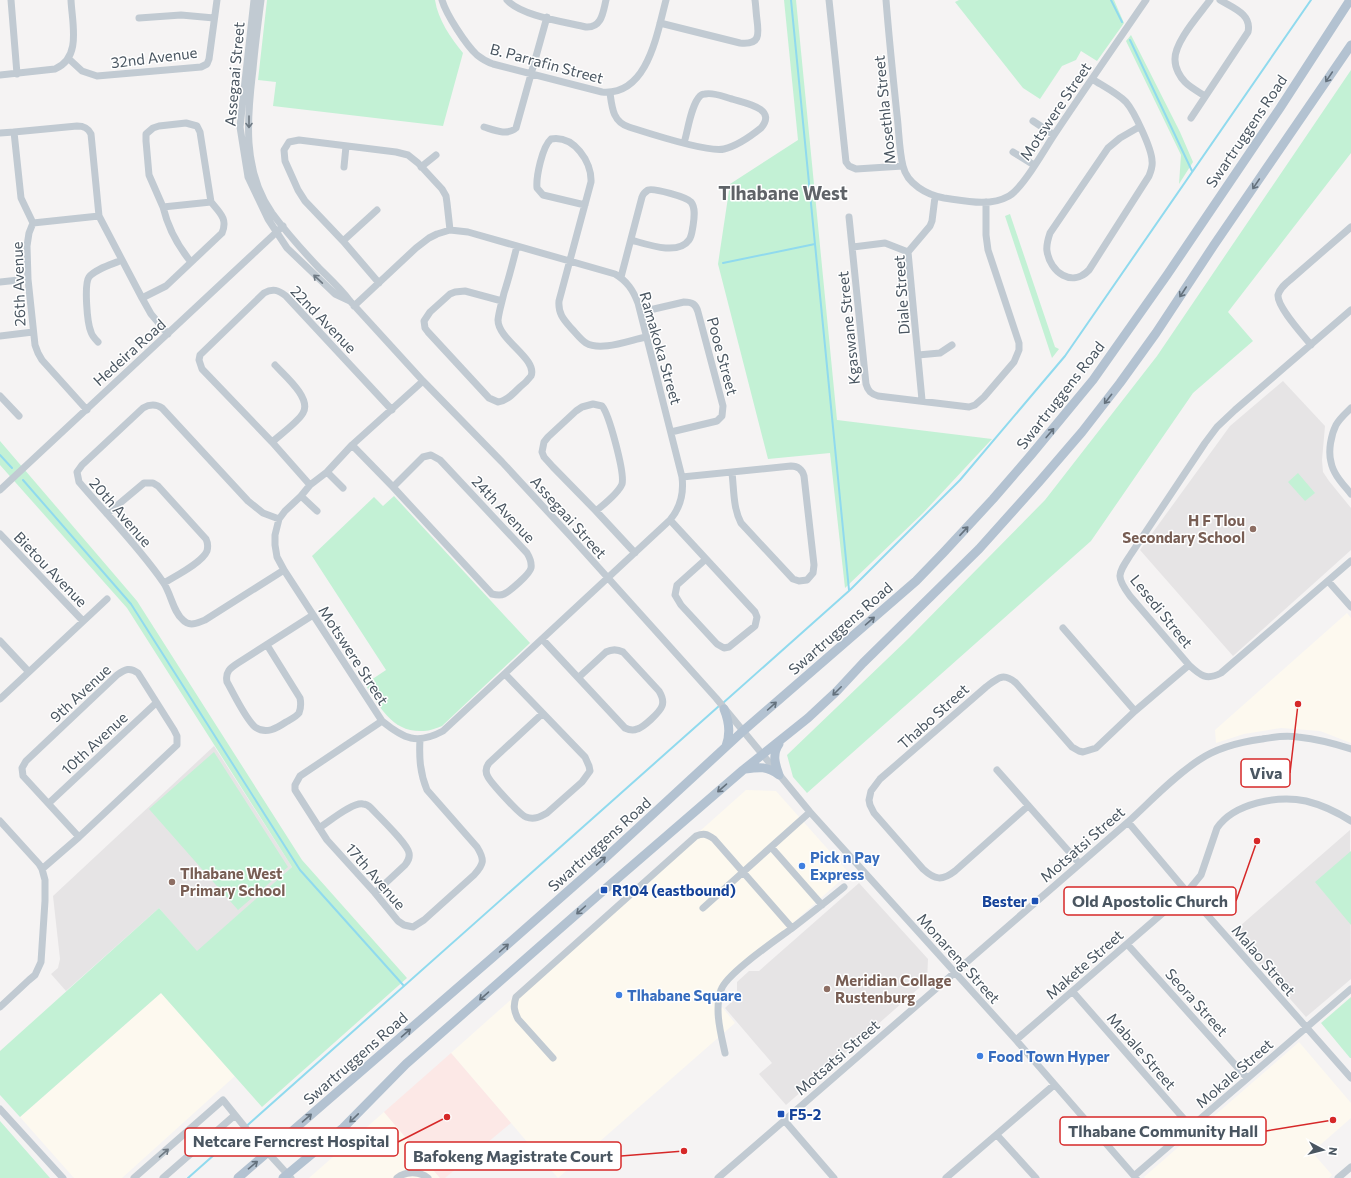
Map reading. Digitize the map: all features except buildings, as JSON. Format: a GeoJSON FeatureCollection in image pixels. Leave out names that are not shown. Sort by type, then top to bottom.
{"type":"FeatureCollection","features":[{"type":"Feature","properties":{"kind":"main road","name":"Swartruggens Road"},"geometry":{"type":"LineString","coordinates":[[238,1178],[492,958],[743,731],[916,581],[993,500],[1093,380],[1280,108],[1350,0]]}},
{"type":"Feature","properties":{"kind":"main road"},"geometry":{"type":"LineString","coordinates":[[287,1177],[343,1128],[406,1064],[743,770],[808,718],[979,549],[1082,432],[1120,383],[1156,333],[1214,245],[1351,45]]}},
{"type":"Feature","properties":{"kind":"main road"},"geometry":{"type":"LineString","coordinates":[[720,753],[726,746],[730,730],[728,718],[724,709]]}},
{"type":"Feature","properties":{"kind":"main road"},"geometry":{"type":"LineString","coordinates":[[780,775],[775,765],[774,755],[776,747],[782,739]]}},
{"type":"Feature","properties":{"kind":"main road"},"geometry":{"type":"LineString","coordinates":[[743,770],[756,767],[766,768],[780,775]]}},
{"type":"Feature","properties":{"kind":"street"},"geometry":{"type":"LineString","coordinates":[[11,0],[18,74]]}},
{"type":"Feature","properties":{"kind":"street"},"geometry":{"type":"LineString","coordinates":[[0,76],[55,69],[63,65],[69,59],[74,44],[71,0]]}},
{"type":"Feature","properties":{"kind":"street","name":"32nd Avenue"},"geometry":{"type":"LineString","coordinates":[[69,59],[82,71],[97,76],[201,67],[207,64],[209,58],[217,0]]}},
{"type":"Feature","properties":{"kind":"street","name":"Assegaai Street"},"geometry":{"type":"LineString","coordinates":[[254,0],[240,127],[248,177],[268,219],[287,248],[334,294],[352,303]]}},
{"type":"Feature","properties":{"kind":"street","name":"Assegaai Street"},"geometry":{"type":"LineString","coordinates":[[261,0],[249,108],[249,145],[252,167],[257,182],[272,212],[297,244],[342,291],[423,381],[502,462],[608,578],[763,755]]}},
{"type":"Feature","properties":{"kind":"street","name":"B. Parrafin Street"},"geometry":{"type":"LineString","coordinates":[[442,0],[449,16],[469,46],[483,59],[493,64],[610,93],[626,86],[637,78],[644,70],[652,52],[666,0]]}},
{"type":"Feature","properties":{"kind":"street"},"geometry":{"type":"LineString","coordinates":[[507,0],[519,9],[591,28],[600,20],[606,0]]}},
{"type":"Feature","properties":{"kind":"street"},"geometry":{"type":"LineString","coordinates":[[660,23],[740,43],[751,43],[757,39],[758,33],[755,0]]}},
{"type":"Feature","properties":{"kind":"street"},"geometry":{"type":"LineString","coordinates":[[829,0],[846,162],[856,169],[903,166]]}},
{"type":"Feature","properties":{"kind":"street","name":"Mosethla Street"},"geometry":{"type":"LineString","coordinates":[[886,0],[903,166],[906,173],[918,187],[935,197],[964,201]]}},
{"type":"Feature","properties":{"kind":"street","name":"Motswere Street"},"geometry":{"type":"LineString","coordinates":[[964,201],[986,202],[1002,199],[1010,196],[1022,184],[1146,0]]}},
{"type":"Feature","properties":{"kind":"street"},"geometry":{"type":"LineString","coordinates":[[1205,96],[1185,82],[1176,69],[1174,61],[1178,47],[1185,34],[1210,0]]}},
{"type":"Feature","properties":{"kind":"street"},"geometry":{"type":"LineString","coordinates":[[1191,118],[1245,36],[1249,26],[1243,14],[1220,0]]}},
{"type":"Feature","properties":{"kind":"street"},"geometry":{"type":"LineString","coordinates":[[139,18],[181,15],[214,18]]}},
{"type":"Feature","properties":{"kind":"street"},"geometry":{"type":"LineString","coordinates":[[484,127],[504,132],[512,131],[516,128],[547,17]]}},
{"type":"Feature","properties":{"kind":"street"},"geometry":{"type":"LineString","coordinates":[[1092,79],[1125,101],[1130,107],[1147,141],[1152,160],[1152,168],[1149,176],[1084,275],[1079,278],[1061,275],[1052,265],[1049,256],[1047,243],[1050,233],[1108,148],[1120,138],[1139,127]]}},
{"type":"Feature","properties":{"kind":"street"},"geometry":{"type":"LineString","coordinates":[[610,93],[613,114],[624,126],[684,142],[717,150],[725,149],[761,128],[766,119],[765,114],[760,108],[752,105],[715,94],[704,94],[697,100],[684,142]]}},
{"type":"Feature","properties":{"kind":"street"},"geometry":{"type":"LineString","coordinates":[[1033,121],[1054,135]]}},
{"type":"Feature","properties":{"kind":"street"},"geometry":{"type":"LineString","coordinates":[[142,298],[166,286],[222,234],[225,225],[224,218],[211,202],[200,132],[197,126],[186,123],[159,126],[148,132],[146,141],[150,178],[163,207],[167,222],[176,243],[191,262]]}},
{"type":"Feature","properties":{"kind":"street"},"geometry":{"type":"LineString","coordinates":[[0,133],[77,126],[84,127],[89,131],[91,134],[99,216],[151,314],[168,334]]}},
{"type":"Feature","properties":{"kind":"street"},"geometry":{"type":"LineString","coordinates":[[14,132],[21,198],[34,223]]}},
{"type":"Feature","properties":{"kind":"street"},"geometry":{"type":"LineString","coordinates":[[585,205],[543,194],[537,188],[537,179],[546,144],[551,140],[558,139],[572,144],[579,150],[585,159],[592,176],[585,205],[558,306],[562,318],[583,340],[592,346],[603,347],[646,336]]}},
{"type":"Feature","properties":{"kind":"street"},"geometry":{"type":"LineString","coordinates":[[379,283],[343,241],[305,201],[298,190],[285,161],[284,150],[289,142],[293,140],[402,153],[412,158],[442,189],[446,196],[450,230]]}},
{"type":"Feature","properties":{"kind":"street"},"geometry":{"type":"LineString","coordinates":[[344,167],[346,146]]}},
{"type":"Feature","properties":{"kind":"street"},"geometry":{"type":"LineString","coordinates":[[1013,152],[1034,166]]}},
{"type":"Feature","properties":{"kind":"street"},"geometry":{"type":"LineString","coordinates":[[421,167],[436,155]]}},
{"type":"Feature","properties":{"kind":"street"},"geometry":{"type":"LineString","coordinates":[[621,278],[642,197],[646,191],[661,191],[688,199],[692,204],[694,208],[694,221],[692,236],[684,245],[678,248],[668,248],[631,240]]}},
{"type":"Feature","properties":{"kind":"street","name":"Diale Street"},"geometry":{"type":"LineString","coordinates":[[922,400],[908,252],[930,226],[935,197]]}},
{"type":"Feature","properties":{"kind":"street"},"geometry":{"type":"LineString","coordinates":[[163,207],[211,202]]}},
{"type":"Feature","properties":{"kind":"street","name":"Kgaswane Street"},"geometry":{"type":"LineString","coordinates":[[849,217],[866,384],[868,389],[874,395],[969,407],[975,405],[984,397],[1017,356],[1019,350],[1019,343],[988,250],[986,235],[986,202]]}},
{"type":"Feature","properties":{"kind":"street"},"geometry":{"type":"LineString","coordinates":[[343,241],[377,210]]}},
{"type":"Feature","properties":{"kind":"street","name":"26th Avenue"},"geometry":{"type":"LineString","coordinates":[[87,410],[40,356],[35,345],[28,279],[27,246],[29,233],[34,223],[99,216]]}},
{"type":"Feature","properties":{"kind":"street","name":"Hedeira Road"},"geometry":{"type":"LineString","coordinates":[[0,490],[283,226]]}},
{"type":"Feature","properties":{"kind":"street"},"geometry":{"type":"LineString","coordinates":[[1311,345],[1283,308],[1279,301],[1278,295],[1281,289],[1290,280],[1351,226]]}},
{"type":"Feature","properties":{"kind":"street","name":"Ramakoka Street"},"geometry":{"type":"LineString","coordinates":[[352,303],[379,283],[422,243],[437,234],[450,230],[468,232],[607,271],[621,278],[627,283],[635,295],[641,312],[672,432],[683,486],[681,501],[670,520],[608,578]]}},
{"type":"Feature","properties":{"kind":"street"},"geometry":{"type":"LineString","coordinates":[[853,247],[885,243],[908,252]]}},
{"type":"Feature","properties":{"kind":"street"},"geometry":{"type":"LineString","coordinates":[[502,301],[465,292],[455,292],[450,294],[430,312],[424,321],[425,328],[428,332],[489,398],[498,402],[506,400],[527,381],[532,371],[529,362],[512,345],[499,327],[498,320],[517,246]]}},
{"type":"Feature","properties":{"kind":"street"},"geometry":{"type":"LineString","coordinates":[[98,342],[93,336],[89,327],[86,283],[90,275],[122,260]]}},
{"type":"Feature","properties":{"kind":"street"},"geometry":{"type":"LineString","coordinates":[[0,282],[28,279]]}},
{"type":"Feature","properties":{"kind":"street","name":"22nd Avenue"},"geometry":{"type":"LineString","coordinates":[[310,485],[272,442],[202,369],[199,360],[200,356],[264,293],[270,290],[278,290],[286,296],[392,410]]}},
{"type":"Feature","properties":{"kind":"street","name":"Pooe Street"},"geometry":{"type":"LineString","coordinates":[[641,312],[684,302],[694,304],[698,312],[722,401],[723,412],[717,421],[672,432]]}},
{"type":"Feature","properties":{"kind":"street","name":"Lesedi Street"},"geometry":{"type":"LineString","coordinates":[[1351,310],[1217,427],[1120,572],[1120,579],[1121,584],[1189,665],[1204,677],[1214,677],[1221,673],[1351,561]]}},
{"type":"Feature","properties":{"kind":"street"},"geometry":{"type":"LineString","coordinates":[[0,336],[33,332]]}},
{"type":"Feature","properties":{"kind":"street"},"geometry":{"type":"LineString","coordinates":[[918,355],[940,353],[952,345]]}},
{"type":"Feature","properties":{"kind":"street"},"geometry":{"type":"LineString","coordinates":[[272,442],[303,413],[305,404],[303,396],[275,365]]}},
{"type":"Feature","properties":{"kind":"street","name":"Motswere Street"},"geometry":{"type":"LineString","coordinates":[[420,739],[403,736],[382,721],[284,570],[277,557],[275,535],[279,519],[310,485],[327,472],[352,445],[423,381]]}},
{"type":"Feature","properties":{"kind":"street"},"geometry":{"type":"LineString","coordinates":[[0,396],[19,416]]}},
{"type":"Feature","properties":{"kind":"street","name":"20th Avenue"},"geometry":{"type":"LineString","coordinates":[[279,519],[263,513],[248,501],[162,408],[151,404],[143,408],[82,465],[77,472],[79,482],[164,583],[183,621],[197,624],[205,620],[284,570]]}},
{"type":"Feature","properties":{"kind":"street"},"geometry":{"type":"LineString","coordinates":[[596,511],[619,489],[623,479],[607,414],[602,406],[593,404],[582,407],[554,430],[544,442],[542,452],[544,457],[553,467],[635,553]]}},
{"type":"Feature","properties":{"kind":"street"},"geometry":{"type":"LineString","coordinates":[[1351,408],[1336,425],[1332,437],[1330,456],[1337,476],[1351,494]]}},
{"type":"Feature","properties":{"kind":"street","name":"24th Avenue"},"geometry":{"type":"LineString","coordinates":[[352,445],[492,594],[504,594],[530,571],[531,561],[527,553],[436,457],[431,455],[423,458],[393,487]]}},
{"type":"Feature","properties":{"kind":"street"},"geometry":{"type":"LineString","coordinates":[[682,477],[791,466],[798,467],[803,472],[814,565],[813,573],[807,580],[799,581],[793,579],[741,523],[735,508],[732,473]]}},
{"type":"Feature","properties":{"kind":"street"},"geometry":{"type":"LineString","coordinates":[[327,472],[343,488]]}},
{"type":"Feature","properties":{"kind":"street"},"geometry":{"type":"LineString","coordinates":[[106,514],[144,483],[153,483],[158,486],[203,536],[208,546],[204,555],[194,564],[164,583]]}},
{"type":"Feature","properties":{"kind":"street"},"geometry":{"type":"LineString","coordinates":[[301,496],[317,511]]}},
{"type":"Feature","properties":{"kind":"street"},"geometry":{"type":"LineString","coordinates":[[670,520],[755,612],[755,626],[752,630],[729,647],[724,648],[717,644],[681,605],[675,595],[677,585],[706,559]]}},
{"type":"Feature","properties":{"kind":"street","name":"Bietou Avenue"},"geometry":{"type":"LineString","coordinates":[[0,534],[83,621]]}},
{"type":"Feature","properties":{"kind":"street"},"geometry":{"type":"LineString","coordinates":[[420,739],[428,738],[443,731],[543,640],[608,578]]}},
{"type":"Feature","properties":{"kind":"street"},"geometry":{"type":"LineString","coordinates":[[1328,581],[1351,607]]}},
{"type":"Feature","properties":{"kind":"street"},"geometry":{"type":"LineString","coordinates":[[0,699],[107,599]]}},
{"type":"Feature","properties":{"kind":"street"},"geometry":{"type":"LineString","coordinates":[[267,646],[300,698],[301,706],[300,711],[296,716],[274,730],[268,731],[256,728],[227,682],[226,676],[231,667],[267,646],[313,615]]}},
{"type":"Feature","properties":{"kind":"street"},"geometry":{"type":"LineString","coordinates":[[1063,628],[1135,711]]}},
{"type":"Feature","properties":{"kind":"street"},"geometry":{"type":"LineString","coordinates":[[543,640],[622,725],[630,730],[643,727],[662,708],[662,695],[623,652],[619,650],[610,650],[606,652],[579,677]]}},
{"type":"Feature","properties":{"kind":"street"},"geometry":{"type":"LineString","coordinates":[[0,641],[28,672]]}},
{"type":"Feature","properties":{"kind":"street","name":"Thabo Street"},"geometry":{"type":"LineString","coordinates":[[1028,806],[955,871],[948,876],[936,878],[931,876],[923,869],[874,813],[869,800],[871,791],[880,779],[986,687],[999,678],[1007,677],[1016,683],[1072,747],[1079,751],[1086,752],[1096,748],[1135,711],[1189,665]]}},
{"type":"Feature","properties":{"kind":"street","name":"9th Avenue"},"geometry":{"type":"LineString","coordinates":[[42,869],[79,837],[177,745],[177,736],[138,673],[134,670],[125,669],[117,675],[23,764],[23,776],[79,837]]}},
{"type":"Feature","properties":{"kind":"street"},"geometry":{"type":"LineString","coordinates":[[505,674],[585,758],[590,771],[582,782],[546,813],[536,818],[528,818],[513,805],[488,777],[486,769],[489,762],[542,714]]}},
{"type":"Feature","properties":{"kind":"street","name":"10th Avenue"},"geometry":{"type":"LineString","coordinates":[[49,803],[156,703]]}},
{"type":"Feature","properties":{"kind":"street","name":"17th Avenue"},"geometry":{"type":"LineString","coordinates":[[382,721],[300,776],[296,780],[295,790],[327,840],[398,921],[404,925],[413,927],[424,920],[474,875],[480,868],[483,861],[482,855],[477,847],[427,790],[422,779],[420,768],[420,739]]}},
{"type":"Feature","properties":{"kind":"street","name":"Motsatsi Street"},"geometry":{"type":"LineString","coordinates":[[718,1178],[953,972],[1128,822],[1183,771],[1200,759],[1221,748],[1244,742],[1279,736],[1297,736],[1327,741],[1351,749]]}},
{"type":"Feature","properties":{"kind":"street","name":"Monareng Street"},"geometry":{"type":"LineString","coordinates":[[763,755],[810,812],[1016,1040],[1135,1177]]}},
{"type":"Feature","properties":{"kind":"street"},"geometry":{"type":"LineString","coordinates":[[997,770],[1079,863]]}},
{"type":"Feature","properties":{"kind":"street","name":"Makete Street"},"geometry":{"type":"LineString","coordinates":[[1016,1040],[1073,992],[1186,892],[1201,875],[1217,828],[1231,814],[1243,808],[1273,800],[1292,799],[1306,801],[1325,807],[1340,813],[1351,820]]}},
{"type":"Feature","properties":{"kind":"street"},"geometry":{"type":"LineString","coordinates":[[320,828],[351,807],[362,804],[371,808],[405,846],[409,855],[408,861],[375,893]]}},
{"type":"Feature","properties":{"kind":"street"},"geometry":{"type":"LineString","coordinates":[[703,908],[810,812]]}},
{"type":"Feature","properties":{"kind":"street"},"geometry":{"type":"LineString","coordinates":[[0,822],[42,869],[45,880],[41,962],[30,980],[1,1006]]}},
{"type":"Feature","properties":{"kind":"street","name":"Malao Street"},"geometry":{"type":"LineString","coordinates":[[1128,822],[1186,892],[1306,1028],[1350,1075]]}},
{"type":"Feature","properties":{"kind":"street"},"geometry":{"type":"LineString","coordinates":[[553,1058],[518,1019],[514,1012],[516,997],[696,836],[702,833],[708,834],[714,839],[792,928]]}},
{"type":"Feature","properties":{"kind":"street"},"geometry":{"type":"LineString","coordinates":[[771,847],[822,905]]}},
{"type":"Feature","properties":{"kind":"street"},"geometry":{"type":"LineString","coordinates":[[724,1053],[718,1013],[718,998],[721,988],[735,973],[844,887]]}},
{"type":"Feature","properties":{"kind":"street","name":"Seora Street"},"geometry":{"type":"LineString","coordinates":[[1127,944],[1247,1078]]}},
{"type":"Feature","properties":{"kind":"street","name":"Mokale Street"},"geometry":{"type":"LineString","coordinates":[[1135,1177],[1351,989]]}},
{"type":"Feature","properties":{"kind":"street","name":"Mabale Street"},"geometry":{"type":"LineString","coordinates":[[1073,992],[1191,1127]]}},
{"type":"Feature","properties":{"kind":"street"},"geometry":{"type":"LineString","coordinates":[[946,1178],[1054,1085]]}},
{"type":"Feature","properties":{"kind":"street"},"geometry":{"type":"LineString","coordinates":[[134,1178],[223,1100],[287,1177]]}},
{"type":"Feature","properties":{"kind":"street"},"geometry":{"type":"LineString","coordinates":[[0,1109],[62,1178]]}},
{"type":"Feature","properties":{"kind":"street"},"geometry":{"type":"LineString","coordinates":[[163,1178],[235,1114]]}},
{"type":"Feature","properties":{"kind":"street"},"geometry":{"type":"LineString","coordinates":[[784,1120],[834,1178]]}},
{"type":"Feature","properties":{"kind":"street"},"geometry":{"type":"LineString","coordinates":[[997,1135],[1036,1178]]}},
{"type":"Feature","properties":{"kind":"street"},"geometry":{"type":"LineString","coordinates":[[1338,1178],[1351,1167]]}},
{"type":"Feature","properties":{"kind":"street"},"geometry":{"type":"LineString","coordinates":[[397,1178],[409,1173],[424,1175],[428,1178]]}},
{"type":"Feature","properties":{"kind":"shaded area","name":"H F Tlou Secondary School"},"geometry":{"type":"Polygon","coordinates":[[[1283,381],[1325,426],[1322,460],[1323,472],[1351,508],[1351,550],[1233,656],[1140,550],[1230,426],[1283,381]]]}},
{"type":"Feature","properties":{"kind":"shaded area"},"geometry":{"type":"Polygon","coordinates":[[[1347,613],[1351,618],[1351,743],[1320,731],[1281,728],[1244,734],[1216,743],[1215,730],[1347,613]]]}},
{"type":"Feature","properties":{"kind":"shaded area","name":"Tlhabane West Primary School"},"geometry":{"type":"Polygon","coordinates":[[[214,746],[292,867],[197,952],[159,908],[66,991],[51,974],[58,968],[60,959],[53,896],[214,746]]]}},
{"type":"Feature","properties":{"kind":"shaded area"},"geometry":{"type":"Polygon","coordinates":[[[746,790],[776,791],[849,873],[712,995],[735,1023],[558,1178],[451,1053],[746,790]]]}},
{"type":"Feature","properties":{"kind":"shaded area"},"geometry":{"type":"Polygon","coordinates":[[[1350,830],[1351,979],[1306,1017],[1232,933],[1350,830]]]}},
{"type":"Feature","properties":{"kind":"shaded area","name":"Meridian Collage Rustenburg"},"geometry":{"type":"Polygon","coordinates":[[[859,883],[928,959],[927,981],[786,1105],[759,1074],[772,1063],[725,1008],[737,997],[737,982],[749,971],[759,971],[859,883]]]}},
{"type":"Feature","properties":{"kind":"shaded area"},"geometry":{"type":"Polygon","coordinates":[[[161,993],[235,1076],[122,1178],[74,1178],[20,1117],[161,993]]]}},
{"type":"Feature","properties":{"kind":"shaded area"},"geometry":{"type":"Polygon","coordinates":[[[1299,1042],[1351,1103],[1351,1118],[1312,1152],[1332,1175],[1329,1178],[1144,1177],[1299,1042]]]}},
{"type":"Feature","properties":{"kind":"shaded area"},"geometry":{"type":"Polygon","coordinates":[[[451,1053],[511,1123],[445,1178],[440,1178],[384,1112],[451,1053]]]}},
{"type":"Feature","properties":{"kind":"shaded area"},"geometry":{"type":"Polygon","coordinates":[[[384,1112],[440,1178],[309,1178],[384,1112]]]}},
{"type":"Feature","properties":{"kind":"green space"},"geometry":{"type":"Polygon","coordinates":[[[267,0],[435,0],[442,22],[463,53],[443,126],[273,106],[276,82],[258,80],[267,0]]]}},
{"type":"Feature","properties":{"kind":"green space"},"geometry":{"type":"Polygon","coordinates":[[[784,0],[796,0],[837,420],[992,439],[923,513],[845,588],[830,453],[768,459],[718,264],[730,184],[798,140],[784,0]]]}},
{"type":"Feature","properties":{"kind":"green space"},"geometry":{"type":"Polygon","coordinates":[[[959,0],[1114,0],[1124,23],[1097,61],[1081,51],[1076,60],[1062,66],[1040,99],[1023,88],[955,2],[959,0]]]}},
{"type":"Feature","properties":{"kind":"green space"},"geometry":{"type":"Polygon","coordinates":[[[1131,35],[1180,132],[1193,162],[1179,184],[1181,155],[1126,41],[1131,35]]]}},
{"type":"Feature","properties":{"kind":"green space"},"geometry":{"type":"Polygon","coordinates":[[[1351,70],[1351,153],[1228,312],[1253,341],[1193,393],[1091,541],[807,793],[793,777],[787,755],[909,638],[1045,500],[1157,356],[1351,70]]]}},
{"type":"Feature","properties":{"kind":"green space"},"geometry":{"type":"Polygon","coordinates":[[[1010,214],[1055,347],[1059,349],[1052,358],[1005,216],[1010,214]]]}},
{"type":"Feature","properties":{"kind":"green space"},"geometry":{"type":"Polygon","coordinates":[[[0,441],[137,601],[302,860],[407,978],[262,1107],[161,993],[20,1117],[0,1095],[0,1051],[159,908],[197,951],[292,867],[127,608],[0,465],[0,441]]]}},
{"type":"Feature","properties":{"kind":"green space"},"geometry":{"type":"Polygon","coordinates":[[[1298,473],[1315,493],[1305,501],[1288,482],[1298,473]]]}},
{"type":"Feature","properties":{"kind":"green space"},"geometry":{"type":"Polygon","coordinates":[[[394,496],[530,643],[442,726],[426,731],[403,728],[388,717],[376,701],[365,684],[386,670],[312,556],[374,497],[383,506],[394,496]]]}},
{"type":"Feature","properties":{"kind":"green space"},"geometry":{"type":"Polygon","coordinates":[[[214,752],[288,867],[238,910],[149,809],[214,752]]]}},
{"type":"Feature","properties":{"kind":"green space"},"geometry":{"type":"Polygon","coordinates":[[[1351,851],[1351,925],[1315,882],[1351,851]]]}},
{"type":"Feature","properties":{"kind":"green space"},"geometry":{"type":"Polygon","coordinates":[[[1351,997],[1351,1058],[1350,1058],[1321,1023],[1351,997]]]}},
{"type":"Feature","properties":{"kind":"green space"},"geometry":{"type":"Polygon","coordinates":[[[0,1121],[50,1178],[0,1178],[0,1121]]]}},
{"type":"Feature","properties":{"kind":"waterway"},"geometry":{"type":"LineString","coordinates":[[791,0],[849,590]]}},
{"type":"Feature","properties":{"kind":"waterway"},"geometry":{"type":"LineString","coordinates":[[1111,0],[1122,22]]}},
{"type":"Feature","properties":{"kind":"waterway"},"geometry":{"type":"LineString","coordinates":[[723,703],[850,590],[960,480],[1065,356],[1311,0]]}},
{"type":"Feature","properties":{"kind":"waterway"},"geometry":{"type":"LineString","coordinates":[[1130,40],[1192,171]]}},
{"type":"Feature","properties":{"kind":"waterway"},"geometry":{"type":"LineString","coordinates":[[723,263],[815,244]]}},
{"type":"Feature","properties":{"kind":"waterway"},"geometry":{"type":"LineString","coordinates":[[0,455],[12,468]]}},
{"type":"Feature","properties":{"kind":"waterway"},"geometry":{"type":"LineString","coordinates":[[23,480],[131,604],[300,870],[404,986]]}},
{"type":"Feature","properties":{"kind":"waterway"},"geometry":{"type":"LineString","coordinates":[[188,1178],[719,706]]}},
{"type":"Feature","properties":{"kind":"place","name":"H F Tlou Secondary School"},"geometry":{"type":"Point","coordinates":[1253,529]}},
{"type":"Feature","properties":{"kind":"place","name":"Viva"},"geometry":{"type":"Point","coordinates":[1298,704]}},
{"type":"Feature","properties":{"kind":"place","name":"Old Apostolic Church"},"geometry":{"type":"Point","coordinates":[1257,841]}},
{"type":"Feature","properties":{"kind":"place","name":"Pick n Pay Express"},"geometry":{"type":"Point","coordinates":[802,866]}},
{"type":"Feature","properties":{"kind":"place","name":"Tlhabane West Primary School"},"geometry":{"type":"Point","coordinates":[172,882]}},
{"type":"Feature","properties":{"kind":"place","name":"R104 (eastbound)"},"geometry":{"type":"Point","coordinates":[604,890]}},
{"type":"Feature","properties":{"kind":"place","name":"Bester"},"geometry":{"type":"Point","coordinates":[1035,901]}},
{"type":"Feature","properties":{"kind":"place","name":"Meridian Collage Rustenburg"},"geometry":{"type":"Point","coordinates":[827,989]}},
{"type":"Feature","properties":{"kind":"place","name":"Tlhabane Square"},"geometry":{"type":"Point","coordinates":[619,995]}},
{"type":"Feature","properties":{"kind":"place","name":"Food Town Hyper"},"geometry":{"type":"Point","coordinates":[980,1056]}},
{"type":"Feature","properties":{"kind":"place","name":"F5-2"},"geometry":{"type":"Point","coordinates":[781,1114]}},
{"type":"Feature","properties":{"kind":"place","name":"Netcare Ferncrest Hospital"},"geometry":{"type":"Point","coordinates":[447,1117]}},
{"type":"Feature","properties":{"kind":"place","name":"Tlhabane Community Hall"},"geometry":{"type":"Point","coordinates":[1333,1120]}},
{"type":"Feature","properties":{"kind":"place","name":"Bafokeng Magistrate Court"},"geometry":{"type":"Point","coordinates":[684,1151]}},
{"type":"Feature","properties":{"kind":"district","name":"Tlhabane West"},"geometry":{"type":"Point","coordinates":[783,192]}}]}
